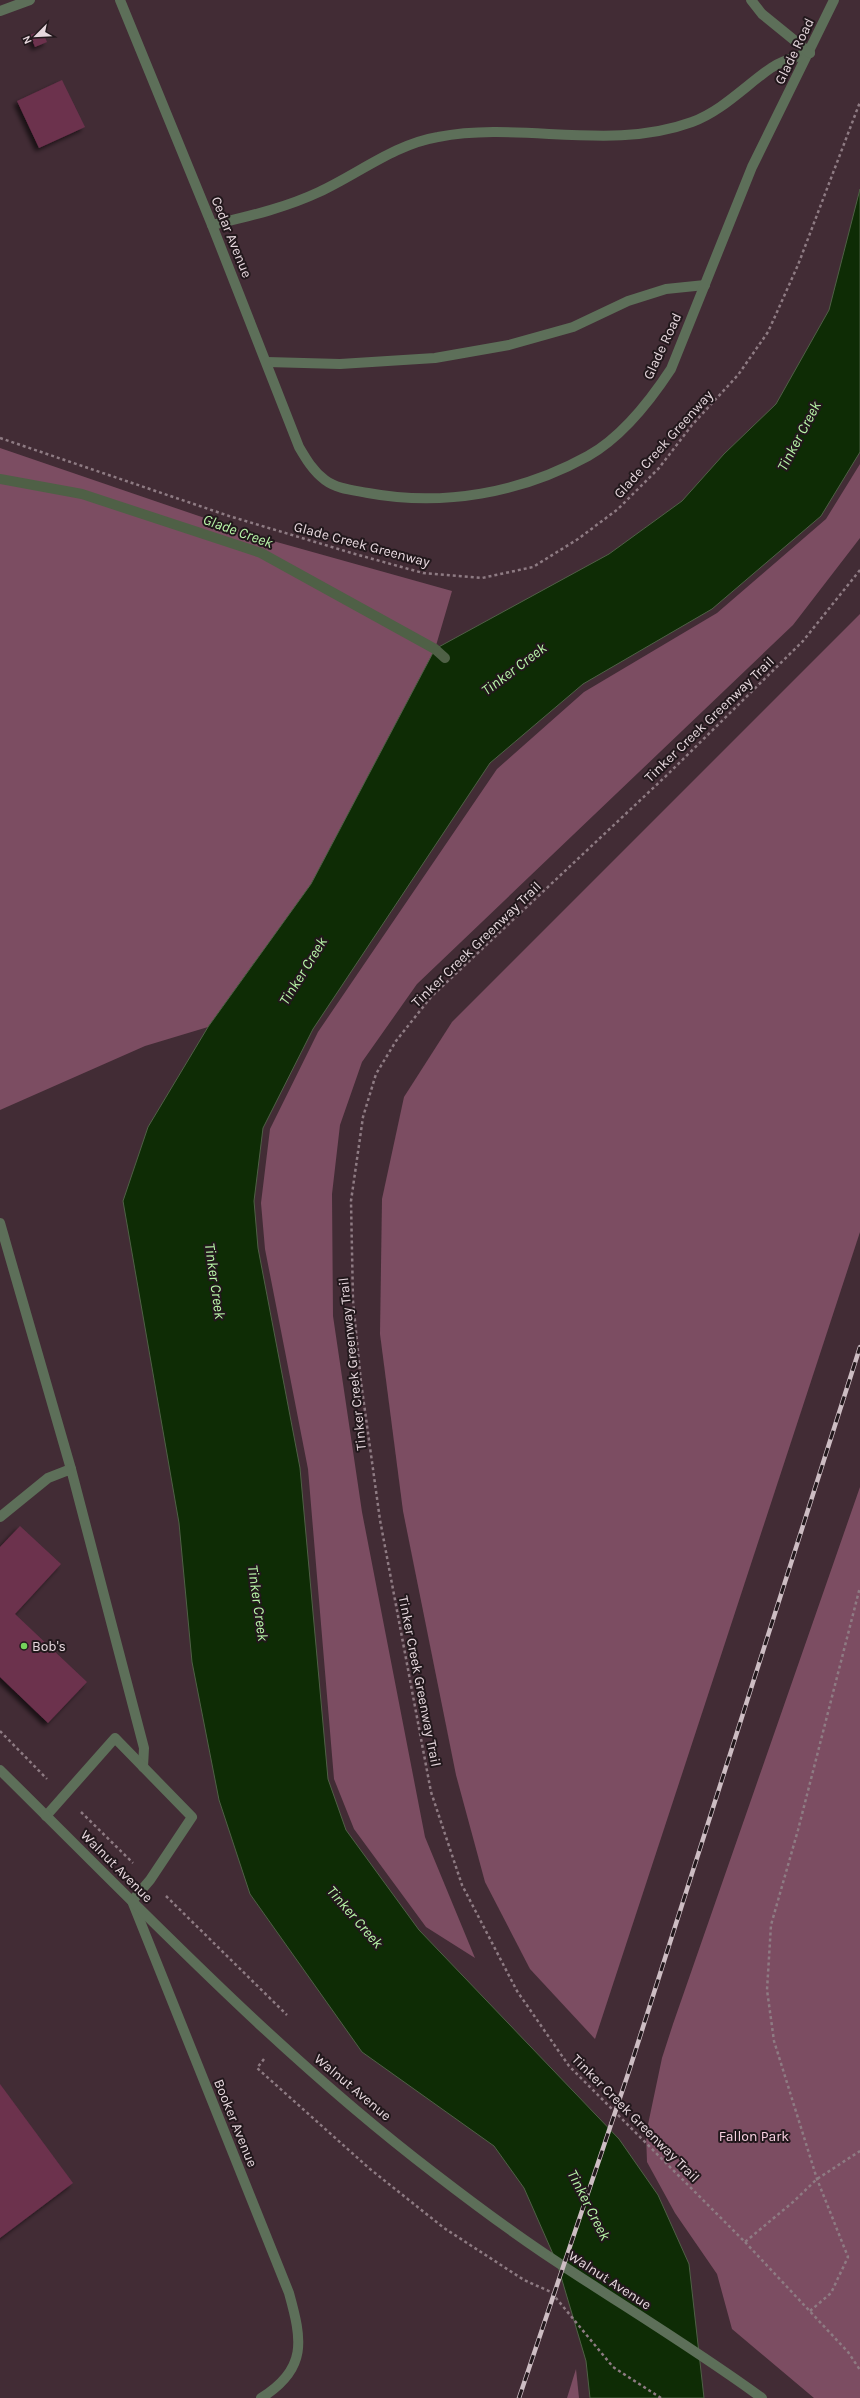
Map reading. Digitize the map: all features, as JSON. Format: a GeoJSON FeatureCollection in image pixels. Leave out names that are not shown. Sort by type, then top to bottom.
{"type":"FeatureCollection","features":[{"type":"Feature","properties":{"kind":"street"},"geometry":{"type":"LineString","coordinates":[[0,12],[30,0]]}},
{"type":"Feature","properties":{"kind":"street","name":"Cedar Avenue"},"geometry":{"type":"LineString","coordinates":[[120,0],[267,362],[299,446],[308,464],[325,480]]}},
{"type":"Feature","properties":{"kind":"street"},"geometry":{"type":"LineString","coordinates":[[751,0],[762,14],[810,53]]}},
{"type":"Feature","properties":{"kind":"street","name":"Glade Road"},"geometry":{"type":"LineString","coordinates":[[325,480],[343,488],[394,498],[422,499],[493,493],[541,479],[589,456],[628,425],[656,391],[670,369],[752,167],[810,53],[834,0]]}},
{"type":"Feature","properties":{"kind":"street"},"geometry":{"type":"LineString","coordinates":[[212,225],[264,213],[318,192],[409,145],[437,137],[475,132],[617,137],[651,133],[693,122],[727,102],[772,67],[784,60],[810,53]]}},
{"type":"Feature","properties":{"kind":"street"},"geometry":{"type":"LineString","coordinates":[[267,362],[340,364],[435,358],[509,345],[574,327],[628,301],[666,289],[705,285]]}},
{"type":"Feature","properties":{"kind":"street"},"geometry":{"type":"LineString","coordinates":[[0,1223],[71,1469],[144,1748],[143,1767]]}},
{"type":"Feature","properties":{"kind":"street"},"geometry":{"type":"LineString","coordinates":[[0,1518],[48,1478],[71,1469]]}},
{"type":"Feature","properties":{"kind":"street"},"geometry":{"type":"LineString","coordinates":[[46,1816],[115,1738],[192,1817],[150,1880],[132,1901]]}},
{"type":"Feature","properties":{"kind":"street","name":"Walnut Avenue"},"geometry":{"type":"LineString","coordinates":[[0,1770],[227,1993],[325,2083],[432,2172],[540,2251],[730,2374],[762,2398]]}},
{"type":"Feature","properties":{"kind":"street","name":"Booker Avenue"},"geometry":{"type":"LineString","coordinates":[[132,1901],[289,2293],[299,2329],[298,2358],[279,2387],[262,2398]]}},
{"type":"Feature","properties":{"kind":"path","name":"Glade Creek Greenway"},"geometry":{"type":"LineString","coordinates":[[0,438],[229,516],[423,573],[482,578],[533,568],[578,539],[618,509],[658,468],[692,425],[742,368],[768,332],[798,265],[860,102]]}},
{"type":"Feature","properties":{"kind":"path","name":"Tinker Creek Greenway Trail"},"geometry":{"type":"LineString","coordinates":[[860,570],[803,641],[661,781],[427,1003],[396,1041],[376,1074],[363,1117],[351,1201],[354,1308],[361,1382],[380,1520],[431,1792],[462,1885],[517,1991],[569,2066],[745,2242],[848,2352],[860,2370]]}},
{"type":"Feature","properties":{"kind":"path"},"geometry":{"type":"LineString","coordinates":[[810,2311],[831,2293],[848,2257],[817,2179],[774,2041],[767,1990],[768,1949],[771,1925],[798,1830],[860,1588]]}},
{"type":"Feature","properties":{"kind":"path"},"geometry":{"type":"LineString","coordinates":[[0,1731],[46,1777]]}},
{"type":"Feature","properties":{"kind":"path"},"geometry":{"type":"LineString","coordinates":[[88,1819],[127,1858]]}},
{"type":"Feature","properties":{"kind":"path"},"geometry":{"type":"LineString","coordinates":[[173,1903],[291,2018]]}},
{"type":"Feature","properties":{"kind":"path"},"geometry":{"type":"LineString","coordinates":[[267,2056],[257,2068],[317,2124],[444,2228],[524,2280],[551,2292],[613,2367],[661,2398]]}},
{"type":"Feature","properties":{"kind":"path"},"geometry":{"type":"LineString","coordinates":[[745,2242],[793,2202],[817,2179],[860,2151]]}},
{"type":"Feature","properties":{"kind":"green space"},"geometry":{"type":"Polygon","coordinates":[[[0,448],[266,539],[452,591],[435,649],[311,884],[208,1027],[145,1046],[0,1110],[0,448]]]}},
{"type":"Feature","properties":{"kind":"green space"},"geometry":{"type":"Polygon","coordinates":[[[860,464],[860,538],[793,625],[417,984],[362,1062],[340,1125],[332,1194],[333,1316],[362,1512],[425,1837],[475,1958],[426,1927],[354,1829],[334,1779],[308,1469],[265,1249],[261,1203],[270,1129],[318,1032],[497,769],[584,692],[717,613],[826,519],[860,464]]]}},
{"type":"Feature","properties":{"kind":"green space"},"geometry":{"type":"Polygon","coordinates":[[[860,614],[860,1232],[595,2039],[530,1969],[485,1882],[456,1775],[403,1511],[380,1334],[382,1199],[404,1097],[452,1022],[860,614]]]}},
{"type":"Feature","properties":{"kind":"green space","name":"Fallon Park"},"geometry":{"type":"Polygon","coordinates":[[[860,1487],[860,2398],[814,2398],[732,2329],[717,2274],[675,2213],[647,2162],[646,2134],[662,2058],[673,2024],[860,1487]]]}},
{"type":"Feature","properties":{"kind":"green space"},"geometry":{"type":"Polygon","coordinates":[[[576,2369],[579,2398],[567,2398],[576,2369]]]}},
{"type":"Feature","properties":{"kind":"water","name":"Tinker Creek"},"geometry":{"type":"Polygon","coordinates":[[[860,189],[860,452],[821,516],[712,609],[583,684],[490,763],[313,1029],[263,1128],[254,1201],[258,1248],[300,1468],[328,1779],[346,1830],[419,1930],[619,2139],[658,2195],[689,2264],[704,2398],[590,2398],[586,2361],[557,2263],[524,2188],[494,2146],[362,2052],[250,1894],[219,1800],[192,1662],[179,1523],[123,1201],[148,1127],[208,1027],[311,884],[435,649],[609,554],[682,501],[724,454],[776,404],[829,310],[860,189]]]}},
{"type":"Feature","properties":{"kind":"building"},"geometry":{"type":"Polygon","coordinates":[[[42,30],[47,42],[35,47],[30,35],[42,30]]]}},
{"type":"Feature","properties":{"kind":"building"},"geometry":{"type":"Polygon","coordinates":[[[62,80],[85,127],[39,148],[17,101],[62,80]]]}},
{"type":"Feature","properties":{"kind":"building","name":"Bob's"},"geometry":{"type":"Polygon","coordinates":[[[20,1526],[61,1564],[15,1614],[87,1682],[48,1723],[0,1677],[0,1547],[20,1526]]]}},
{"type":"Feature","properties":{"kind":"building"},"geometry":{"type":"Polygon","coordinates":[[[0,2084],[73,2183],[0,2238],[0,2084]]]}},
{"type":"Feature","properties":{"kind":"waterway","name":"Glade Creek"},"geometry":{"type":"LineString","coordinates":[[0,479],[82,494],[261,553],[435,649],[445,658]]}},
{"type":"Feature","properties":{"kind":"railway"},"geometry":{"type":"LineString","coordinates":[[519,2398],[629,2071],[860,1347]]}},
{"type":"Feature","properties":{"kind":"place","name":"Bob's"},"geometry":{"type":"Point","coordinates":[24,1646]}}]}
